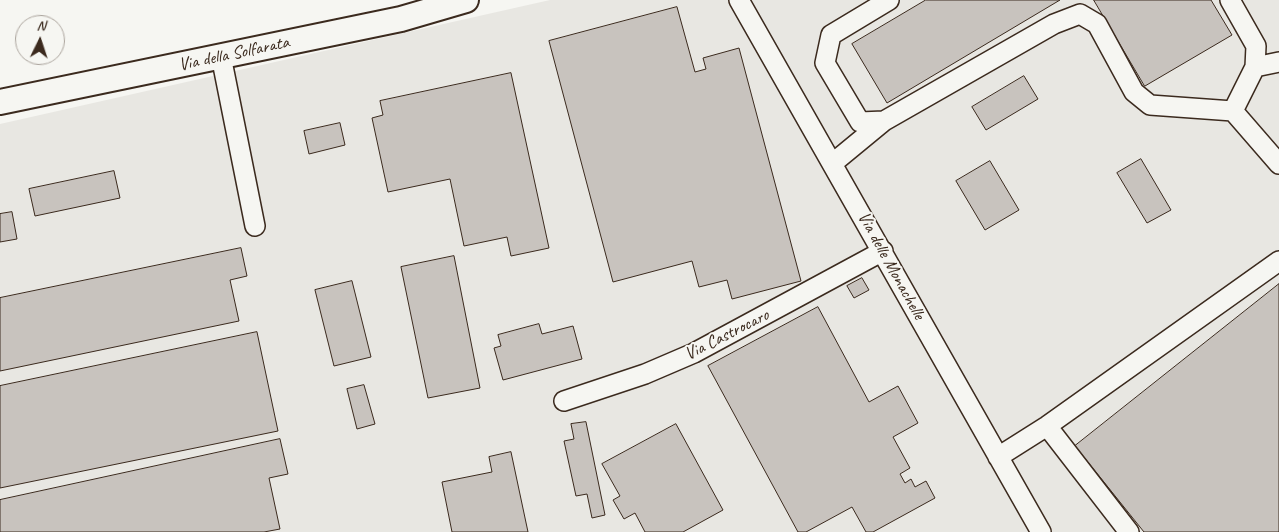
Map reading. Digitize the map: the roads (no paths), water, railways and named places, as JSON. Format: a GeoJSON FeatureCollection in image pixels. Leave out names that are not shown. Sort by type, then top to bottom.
{"type":"FeatureCollection","features":[{"type":"Feature","properties":{"kind":"main road","name":"Via della Solfarata"},"geometry":{"type":"LineString","coordinates":[[0,102],[401,19],[466,0]]}},
{"type":"Feature","properties":{"kind":"street","name":"Via delle Monachelle"},"geometry":{"type":"LineString","coordinates":[[739,0],[1041,532]]}},
{"type":"Feature","properties":{"kind":"street"},"geometry":{"type":"LineString","coordinates":[[884,121],[860,122],[826,63],[831,35],[889,0]]}},
{"type":"Feature","properties":{"kind":"street"},"geometry":{"type":"LineString","coordinates":[[1230,0],[1256,46],[1254,67],[1233,111]]}},
{"type":"Feature","properties":{"kind":"street"},"geometry":{"type":"LineString","coordinates":[[833,163],[884,121],[1054,24],[1080,14],[1097,24],[1134,92],[1150,105],[1233,111],[1279,164]]}},
{"type":"Feature","properties":{"kind":"street"},"geometry":{"type":"LineString","coordinates":[[221,56],[255,226]]}},
{"type":"Feature","properties":{"kind":"street"},"geometry":{"type":"LineString","coordinates":[[1254,67],[1279,62]]}},
{"type":"Feature","properties":{"kind":"street","name":"Via Castrocaro"},"geometry":{"type":"LineString","coordinates":[[564,401],[646,374],[694,354],[883,251]]}},
{"type":"Feature","properties":{"kind":"street"},"geometry":{"type":"LineString","coordinates":[[998,457],[1047,426],[1279,261]]}},
{"type":"Feature","properties":{"kind":"street"},"geometry":{"type":"LineString","coordinates":[[1047,426],[1129,532]]}}]}
